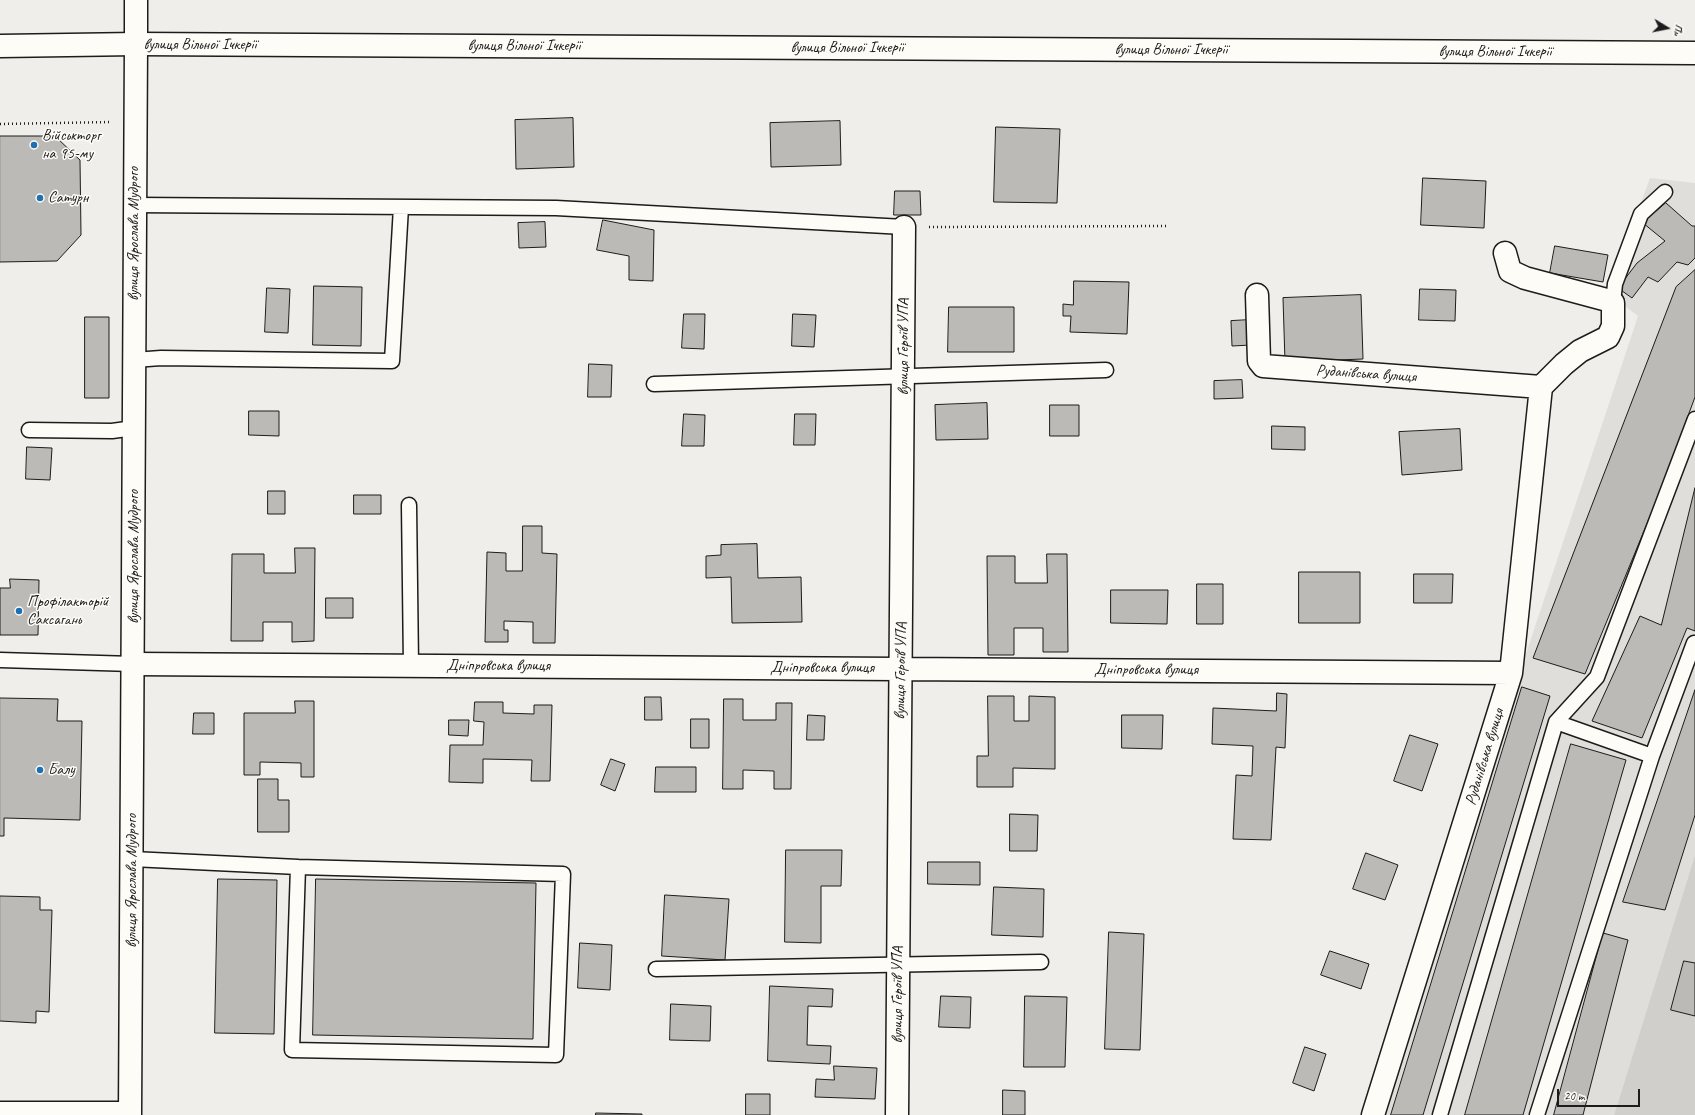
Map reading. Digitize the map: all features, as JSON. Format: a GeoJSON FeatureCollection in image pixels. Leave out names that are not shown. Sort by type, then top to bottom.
{"type":"FeatureCollection","features":[{"type":"Feature","properties":{"kind":"street","name":"вулиця Ярослава Мудрого"},"geometry":{"type":"LineString","coordinates":[[130,1112],[136,0]]}},
{"type":"Feature","properties":{"kind":"street","name":"вулиця Вільної Ічкерії"},"geometry":{"type":"LineString","coordinates":[[0,46],[136,44],[1695,53]]}},
{"type":"Feature","properties":{"kind":"street","name":"вулиця Героїв УПА"},"geometry":{"type":"LineString","coordinates":[[897,1115],[904,227]]}},
{"type":"Feature","properties":{"kind":"street"},"geometry":{"type":"LineString","coordinates":[[1505,253],[1510,271],[1525,278],[1607,300],[1613,303],[1613,326],[1608,337],[1580,351],[1564,364],[1541,387]]}},
{"type":"Feature","properties":{"kind":"street","name":"Руданівська вулиця"},"geometry":{"type":"LineString","coordinates":[[1257,295],[1259,361],[1264,366],[1541,387],[1511,673],[1373,1115]]}},
{"type":"Feature","properties":{"kind":"street","name":"Дніпровська вулиця"},"geometry":{"type":"LineString","coordinates":[[133,664],[1511,673]]}},
{"type":"Feature","properties":{"kind":"lane"},"geometry":{"type":"LineString","coordinates":[[1613,303],[1614,284],[1641,214],[1666,192]]}},
{"type":"Feature","properties":{"kind":"lane"},"geometry":{"type":"LineString","coordinates":[[134,205],[556,208],[904,227]]}},
{"type":"Feature","properties":{"kind":"lane"},"geometry":{"type":"LineString","coordinates":[[134,360],[161,358],[392,361],[401,207]]}},
{"type":"Feature","properties":{"kind":"lane"},"geometry":{"type":"LineString","coordinates":[[654,384],[904,375],[1106,370]]}},
{"type":"Feature","properties":{"kind":"lane"},"geometry":{"type":"LineString","coordinates":[[1440,1115],[1556,722],[1597,677],[1695,419]]}},
{"type":"Feature","properties":{"kind":"lane"},"geometry":{"type":"LineString","coordinates":[[29,430],[112,431],[134,428]]}},
{"type":"Feature","properties":{"kind":"lane"},"geometry":{"type":"LineString","coordinates":[[409,505],[411,666]]}},
{"type":"Feature","properties":{"kind":"lane"},"geometry":{"type":"LineString","coordinates":[[1537,1115],[1652,756],[1694,643]]}},
{"type":"Feature","properties":{"kind":"lane"},"geometry":{"type":"LineString","coordinates":[[0,660],[133,664]]}},
{"type":"Feature","properties":{"kind":"lane"},"geometry":{"type":"LineString","coordinates":[[1556,722],[1652,756]]}},
{"type":"Feature","properties":{"kind":"lane"},"geometry":{"type":"LineString","coordinates":[[132,860],[298,867],[563,874],[556,1055],[292,1050],[298,867]]}},
{"type":"Feature","properties":{"kind":"lane"},"geometry":{"type":"LineString","coordinates":[[656,969],[1041,962]]}},
{"type":"Feature","properties":{"kind":"lane"},"geometry":{"type":"LineString","coordinates":[[0,1110],[130,1112]]}},
{"type":"Feature","properties":{"kind":"path"},"geometry":{"type":"LineString","coordinates":[[0,124],[135,121]]}},
{"type":"Feature","properties":{"kind":"path"},"geometry":{"type":"LineString","coordinates":[[904,227],[1168,226]]}},
{"type":"Feature","properties":{"kind":"shaded area"},"geometry":{"type":"Polygon","coordinates":[[[1650,178],[1695,183],[1695,855],[1614,1115],[1380,1115],[1519,675],[1638,316],[1608,293],[1650,178]]]}},
{"type":"Feature","properties":{"kind":"shaded area"},"geometry":{"type":"Polygon","coordinates":[[[1695,855],[1695,1115],[1614,1115],[1695,855]]]}},
{"type":"Feature","properties":{"kind":"building"},"geometry":{"type":"Polygon","coordinates":[[[573,118],[574,167],[516,169],[515,120],[573,118]]]}},
{"type":"Feature","properties":{"kind":"building"},"geometry":{"type":"Polygon","coordinates":[[[840,121],[841,165],[771,167],[770,123],[840,121]]]}},
{"type":"Feature","properties":{"kind":"building"},"geometry":{"type":"Polygon","coordinates":[[[996,127],[1060,129],[1057,203],[994,202],[996,127]]]}},
{"type":"Feature","properties":{"kind":"building","name":"Сатурн"},"geometry":{"type":"Polygon","coordinates":[[[0,136],[55,136],[80,160],[81,235],[57,261],[0,262],[0,136]]]}},
{"type":"Feature","properties":{"kind":"building"},"geometry":{"type":"Polygon","coordinates":[[[1423,178],[1486,181],[1484,228],[1421,225],[1423,178]]]}},
{"type":"Feature","properties":{"kind":"building"},"geometry":{"type":"Polygon","coordinates":[[[895,191],[920,191],[921,215],[894,215],[895,191]]]}},
{"type":"Feature","properties":{"kind":"building"},"geometry":{"type":"Polygon","coordinates":[[[1666,203],[1692,226],[1695,226],[1695,258],[1688,265],[1677,262],[1658,282],[1648,277],[1632,298],[1618,288],[1637,263],[1665,241],[1643,223],[1666,203]]]}},
{"type":"Feature","properties":{"kind":"building"},"geometry":{"type":"Polygon","coordinates":[[[603,220],[654,230],[653,281],[629,280],[629,256],[597,250],[603,220]]]}},
{"type":"Feature","properties":{"kind":"building"},"geometry":{"type":"Polygon","coordinates":[[[545,222],[546,247],[519,248],[518,223],[545,222]]]}},
{"type":"Feature","properties":{"kind":"building"},"geometry":{"type":"Polygon","coordinates":[[[1555,246],[1608,255],[1603,282],[1550,273],[1555,246]]]}},
{"type":"Feature","properties":{"kind":"building"},"geometry":{"type":"Polygon","coordinates":[[[1695,270],[1695,397],[1658,497],[1585,674],[1533,658],[1676,287],[1695,270]]]}},
{"type":"Feature","properties":{"kind":"building"},"geometry":{"type":"Polygon","coordinates":[[[1074,281],[1129,282],[1127,334],[1070,332],[1071,316],[1063,316],[1063,304],[1073,305],[1074,281]]]}},
{"type":"Feature","properties":{"kind":"building"},"geometry":{"type":"Polygon","coordinates":[[[314,286],[362,287],[361,346],[313,345],[314,286]]]}},
{"type":"Feature","properties":{"kind":"building"},"geometry":{"type":"Polygon","coordinates":[[[267,288],[290,289],[288,333],[265,332],[267,288]]]}},
{"type":"Feature","properties":{"kind":"building"},"geometry":{"type":"Polygon","coordinates":[[[1420,289],[1456,290],[1455,321],[1419,320],[1420,289]]]}},
{"type":"Feature","properties":{"kind":"building"},"geometry":{"type":"Polygon","coordinates":[[[1361,295],[1363,359],[1285,362],[1283,298],[1361,295]]]}},
{"type":"Feature","properties":{"kind":"building"},"geometry":{"type":"Polygon","coordinates":[[[949,307],[1014,307],[1014,352],[948,352],[949,307]]]}},
{"type":"Feature","properties":{"kind":"building"},"geometry":{"type":"Polygon","coordinates":[[[684,314],[705,314],[704,349],[682,348],[684,314]]]}},
{"type":"Feature","properties":{"kind":"building"},"geometry":{"type":"Polygon","coordinates":[[[793,314],[816,315],[814,347],[792,346],[793,314]]]}},
{"type":"Feature","properties":{"kind":"building"},"geometry":{"type":"Polygon","coordinates":[[[85,317],[109,317],[109,398],[85,398],[85,317]]]}},
{"type":"Feature","properties":{"kind":"building"},"geometry":{"type":"Polygon","coordinates":[[[1250,320],[1251,345],[1232,346],[1231,321],[1250,320]]]}},
{"type":"Feature","properties":{"kind":"building"},"geometry":{"type":"Polygon","coordinates":[[[589,364],[612,365],[611,397],[588,397],[589,364]]]}},
{"type":"Feature","properties":{"kind":"building"},"geometry":{"type":"Polygon","coordinates":[[[1242,380],[1243,398],[1214,399],[1214,381],[1242,380]]]}},
{"type":"Feature","properties":{"kind":"building"},"geometry":{"type":"Polygon","coordinates":[[[987,403],[988,439],[936,440],[935,405],[987,403]]]}},
{"type":"Feature","properties":{"kind":"building"},"geometry":{"type":"Polygon","coordinates":[[[1050,405],[1079,405],[1079,436],[1050,436],[1050,405]]]}},
{"type":"Feature","properties":{"kind":"building"},"geometry":{"type":"Polygon","coordinates":[[[249,411],[279,411],[279,436],[249,435],[249,411]]]}},
{"type":"Feature","properties":{"kind":"building"},"geometry":{"type":"Polygon","coordinates":[[[684,414],[705,415],[704,446],[682,446],[684,414]]]}},
{"type":"Feature","properties":{"kind":"building"},"geometry":{"type":"Polygon","coordinates":[[[795,414],[816,414],[815,445],[794,445],[795,414]]]}},
{"type":"Feature","properties":{"kind":"building"},"geometry":{"type":"Polygon","coordinates":[[[1272,426],[1305,427],[1305,450],[1272,449],[1272,426]]]}},
{"type":"Feature","properties":{"kind":"building"},"geometry":{"type":"Polygon","coordinates":[[[1460,429],[1462,470],[1402,475],[1399,432],[1460,429]]]}},
{"type":"Feature","properties":{"kind":"building"},"geometry":{"type":"Polygon","coordinates":[[[27,447],[52,448],[50,480],[26,479],[27,447]]]}},
{"type":"Feature","properties":{"kind":"building"},"geometry":{"type":"Polygon","coordinates":[[[1695,488],[1695,631],[1687,628],[1642,738],[1592,721],[1640,616],[1661,625],[1695,488]]]}},
{"type":"Feature","properties":{"kind":"building"},"geometry":{"type":"Polygon","coordinates":[[[268,491],[285,491],[285,514],[268,514],[268,491]]]}},
{"type":"Feature","properties":{"kind":"building"},"geometry":{"type":"Polygon","coordinates":[[[354,495],[381,495],[381,514],[354,514],[354,495]]]}},
{"type":"Feature","properties":{"kind":"building"},"geometry":{"type":"Polygon","coordinates":[[[523,526],[542,526],[542,553],[557,554],[555,643],[533,643],[533,622],[504,621],[504,630],[508,630],[508,642],[485,642],[487,552],[506,553],[506,571],[522,571],[523,526]]]}},
{"type":"Feature","properties":{"kind":"building"},"geometry":{"type":"Polygon","coordinates":[[[757,544],[758,578],[801,577],[802,622],[732,623],[731,577],[706,578],[706,556],[721,555],[721,545],[757,544]]]}},
{"type":"Feature","properties":{"kind":"building"},"geometry":{"type":"Polygon","coordinates":[[[295,548],[315,548],[314,641],[292,642],[292,622],[263,622],[263,641],[231,641],[232,554],[264,554],[264,573],[295,573],[295,548]]]}},
{"type":"Feature","properties":{"kind":"building"},"geometry":{"type":"Polygon","coordinates":[[[1047,554],[1067,554],[1068,652],[1043,652],[1043,628],[1014,628],[1014,655],[988,655],[987,556],[1015,556],[1015,583],[1047,583],[1047,554]]]}},
{"type":"Feature","properties":{"kind":"building"},"geometry":{"type":"Polygon","coordinates":[[[1299,572],[1360,572],[1360,623],[1299,623],[1299,572]]]}},
{"type":"Feature","properties":{"kind":"building"},"geometry":{"type":"Polygon","coordinates":[[[1414,574],[1453,574],[1452,603],[1414,603],[1414,574]]]}},
{"type":"Feature","properties":{"kind":"building","name":"Профілакторій Саксагань"},"geometry":{"type":"Polygon","coordinates":[[[10,579],[39,580],[38,635],[0,635],[0,588],[10,588],[10,579]]]}},
{"type":"Feature","properties":{"kind":"building"},"geometry":{"type":"Polygon","coordinates":[[[1197,584],[1223,584],[1223,624],[1197,624],[1197,584]]]}},
{"type":"Feature","properties":{"kind":"building"},"geometry":{"type":"Polygon","coordinates":[[[1111,590],[1168,590],[1167,624],[1111,623],[1111,590]]]}},
{"type":"Feature","properties":{"kind":"building"},"geometry":{"type":"Polygon","coordinates":[[[326,598],[353,598],[353,618],[326,618],[326,598]]]}},
{"type":"Feature","properties":{"kind":"building"},"geometry":{"type":"Polygon","coordinates":[[[1522,687],[1550,696],[1423,1115],[1391,1115],[1522,687]]]}},
{"type":"Feature","properties":{"kind":"building"},"geometry":{"type":"Polygon","coordinates":[[[1695,690],[1695,815],[1665,910],[1623,902],[1695,690]]]}},
{"type":"Feature","properties":{"kind":"building"},"geometry":{"type":"Polygon","coordinates":[[[1277,693],[1287,694],[1285,748],[1276,747],[1271,840],[1233,839],[1236,775],[1252,776],[1253,746],[1212,744],[1213,708],[1276,711],[1277,693]]]}},
{"type":"Feature","properties":{"kind":"building"},"geometry":{"type":"Polygon","coordinates":[[[988,696],[1014,696],[1014,721],[1029,721],[1029,696],[1055,697],[1055,769],[1013,768],[1013,787],[977,787],[977,756],[988,756],[988,696]]]}},
{"type":"Feature","properties":{"kind":"building"},"geometry":{"type":"Polygon","coordinates":[[[645,697],[661,697],[662,720],[645,720],[645,697]]]}},
{"type":"Feature","properties":{"kind":"building","name":"Балу"},"geometry":{"type":"Polygon","coordinates":[[[0,698],[58,699],[57,721],[82,721],[80,820],[4,818],[4,836],[0,836],[0,698]]]}},
{"type":"Feature","properties":{"kind":"building"},"geometry":{"type":"Polygon","coordinates":[[[724,699],[743,699],[743,720],[776,720],[776,703],[792,703],[791,789],[774,789],[774,771],[743,770],[743,789],[723,789],[724,699]]]}},
{"type":"Feature","properties":{"kind":"building"},"geometry":{"type":"Polygon","coordinates":[[[295,701],[314,701],[314,777],[301,777],[301,763],[260,762],[260,775],[244,775],[244,713],[295,713],[295,701]]]}},
{"type":"Feature","properties":{"kind":"building"},"geometry":{"type":"Polygon","coordinates":[[[475,702],[503,702],[503,713],[534,714],[534,705],[552,705],[550,781],[531,781],[532,760],[483,759],[483,783],[449,782],[450,745],[483,745],[484,722],[474,721],[475,702]]]}},
{"type":"Feature","properties":{"kind":"building"},"geometry":{"type":"Polygon","coordinates":[[[194,713],[214,713],[214,734],[193,734],[194,713]]]}},
{"type":"Feature","properties":{"kind":"building"},"geometry":{"type":"Polygon","coordinates":[[[808,715],[825,716],[824,740],[807,740],[808,715]]]}},
{"type":"Feature","properties":{"kind":"building"},"geometry":{"type":"Polygon","coordinates":[[[1122,715],[1163,715],[1162,749],[1122,748],[1122,715]]]}},
{"type":"Feature","properties":{"kind":"building"},"geometry":{"type":"Polygon","coordinates":[[[691,719],[709,719],[709,748],[691,748],[691,719]]]}},
{"type":"Feature","properties":{"kind":"building"},"geometry":{"type":"Polygon","coordinates":[[[449,720],[469,720],[468,736],[449,735],[449,720]]]}},
{"type":"Feature","properties":{"kind":"building"},"geometry":{"type":"Polygon","coordinates":[[[1410,735],[1438,744],[1422,791],[1394,781],[1410,735]]]}},
{"type":"Feature","properties":{"kind":"building"},"geometry":{"type":"Polygon","coordinates":[[[1571,744],[1626,760],[1523,1115],[1465,1115],[1571,744]]]}},
{"type":"Feature","properties":{"kind":"building"},"geometry":{"type":"Polygon","coordinates":[[[611,759],[625,764],[615,791],[601,785],[611,759]]]}},
{"type":"Feature","properties":{"kind":"building"},"geometry":{"type":"Polygon","coordinates":[[[656,767],[696,767],[696,792],[655,792],[656,767]]]}},
{"type":"Feature","properties":{"kind":"building"},"geometry":{"type":"Polygon","coordinates":[[[258,779],[278,779],[278,800],[289,800],[289,832],[258,832],[258,779]]]}},
{"type":"Feature","properties":{"kind":"building"},"geometry":{"type":"Polygon","coordinates":[[[1010,814],[1038,815],[1037,851],[1010,851],[1010,814]]]}},
{"type":"Feature","properties":{"kind":"building"},"geometry":{"type":"Polygon","coordinates":[[[786,850],[842,850],[841,886],[821,886],[821,943],[785,942],[786,850]]]}},
{"type":"Feature","properties":{"kind":"building"},"geometry":{"type":"Polygon","coordinates":[[[1366,853],[1398,865],[1385,900],[1353,889],[1366,853]]]}},
{"type":"Feature","properties":{"kind":"building"},"geometry":{"type":"Polygon","coordinates":[[[928,862],[980,862],[980,885],[928,884],[928,862]]]}},
{"type":"Feature","properties":{"kind":"building"},"geometry":{"type":"Polygon","coordinates":[[[218,879],[277,880],[274,1034],[215,1033],[218,879]]]}},
{"type":"Feature","properties":{"kind":"building"},"geometry":{"type":"Polygon","coordinates":[[[316,879],[536,883],[533,1039],[313,1035],[316,879]]]}},
{"type":"Feature","properties":{"kind":"building"},"geometry":{"type":"Polygon","coordinates":[[[994,887],[1044,889],[1043,937],[992,935],[994,887]]]}},
{"type":"Feature","properties":{"kind":"building"},"geometry":{"type":"Polygon","coordinates":[[[665,895],[729,899],[725,960],[662,956],[665,895]]]}},
{"type":"Feature","properties":{"kind":"building"},"geometry":{"type":"Polygon","coordinates":[[[0,896],[40,897],[40,910],[52,910],[49,1012],[36,1011],[36,1023],[0,1021],[0,896]]]}},
{"type":"Feature","properties":{"kind":"building"},"geometry":{"type":"Polygon","coordinates":[[[1109,932],[1144,934],[1140,1050],[1105,1049],[1109,932]]]}},
{"type":"Feature","properties":{"kind":"building"},"geometry":{"type":"Polygon","coordinates":[[[1603,933],[1628,940],[1583,1115],[1554,1115],[1603,933]]]}},
{"type":"Feature","properties":{"kind":"building"},"geometry":{"type":"Polygon","coordinates":[[[580,943],[612,945],[610,990],[578,988],[580,943]]]}},
{"type":"Feature","properties":{"kind":"building"},"geometry":{"type":"Polygon","coordinates":[[[1330,951],[1369,964],[1361,989],[1321,975],[1330,951]]]}},
{"type":"Feature","properties":{"kind":"building"},"geometry":{"type":"Polygon","coordinates":[[[1684,961],[1695,963],[1695,1016],[1671,1010],[1684,961]]]}},
{"type":"Feature","properties":{"kind":"building"},"geometry":{"type":"Polygon","coordinates":[[[770,986],[833,989],[832,1007],[808,1006],[807,1045],[831,1046],[830,1064],[768,1061],[770,986]]]}},
{"type":"Feature","properties":{"kind":"building"},"geometry":{"type":"Polygon","coordinates":[[[941,996],[971,997],[970,1028],[939,1027],[941,996]]]}},
{"type":"Feature","properties":{"kind":"building"},"geometry":{"type":"Polygon","coordinates":[[[1025,996],[1067,997],[1065,1067],[1024,1067],[1025,996]]]}},
{"type":"Feature","properties":{"kind":"building"},"geometry":{"type":"Polygon","coordinates":[[[671,1004],[711,1006],[710,1041],[670,1040],[671,1004]]]}},
{"type":"Feature","properties":{"kind":"building"},"geometry":{"type":"Polygon","coordinates":[[[1305,1047],[1326,1054],[1314,1091],[1293,1083],[1305,1047]]]}},
{"type":"Feature","properties":{"kind":"building"},"geometry":{"type":"Polygon","coordinates":[[[834,1066],[877,1068],[875,1099],[815,1097],[816,1079],[834,1080],[834,1066]]]}},
{"type":"Feature","properties":{"kind":"building"},"geometry":{"type":"Polygon","coordinates":[[[1003,1090],[1025,1091],[1025,1115],[1003,1115],[1003,1090]]]}},
{"type":"Feature","properties":{"kind":"building"},"geometry":{"type":"Polygon","coordinates":[[[746,1094],[770,1094],[770,1115],[746,1115],[746,1094]]]}},
{"type":"Feature","properties":{"kind":"building"},"geometry":{"type":"Polygon","coordinates":[[[596,1113],[642,1114],[642,1115],[596,1115],[596,1113]]]}},
{"type":"Feature","properties":{"kind":"place","name":"Військторг на 95-му"},"geometry":{"type":"Point","coordinates":[34,145]}},
{"type":"Feature","properties":{"kind":"place","name":"Сатурн"},"geometry":{"type":"Point","coordinates":[40,198]}},
{"type":"Feature","properties":{"kind":"place","name":"Профілакторій Саксагань"},"geometry":{"type":"Point","coordinates":[19,611]}},
{"type":"Feature","properties":{"kind":"place","name":"Балу"},"geometry":{"type":"Point","coordinates":[40,770]}}]}
